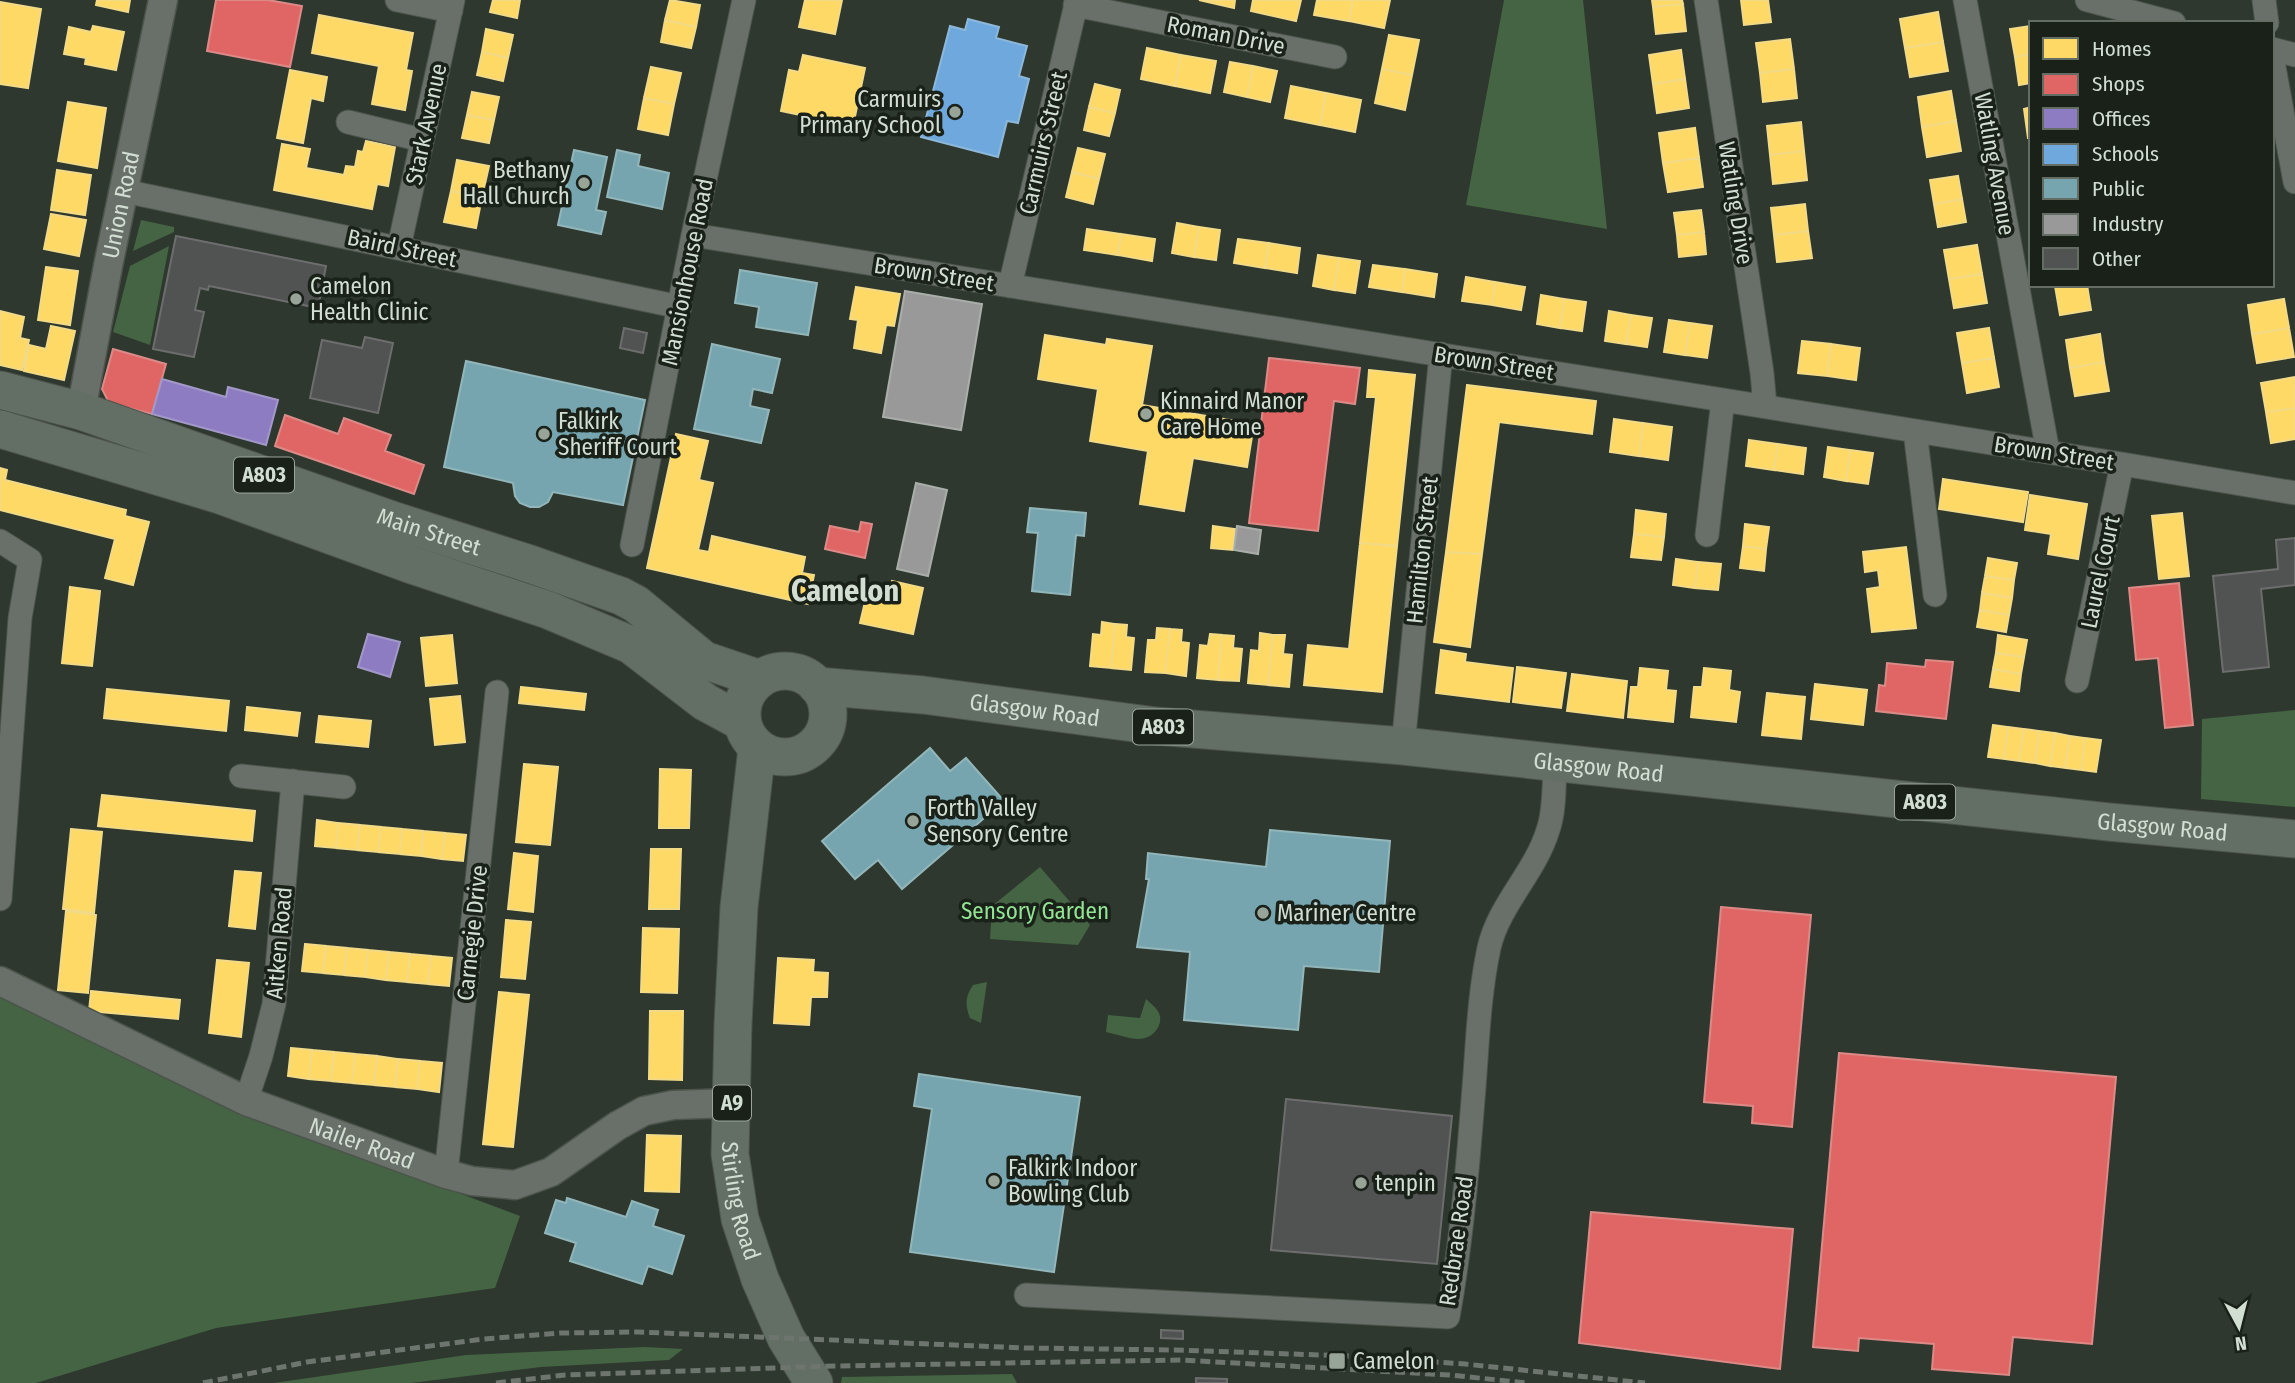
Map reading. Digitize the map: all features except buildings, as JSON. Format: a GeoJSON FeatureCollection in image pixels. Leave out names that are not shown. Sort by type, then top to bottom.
{"type":"FeatureCollection","features":[{"type":"Feature","properties":{"kind":"main road","name":"Main Street"},"geometry":{"type":"LineString","coordinates":[[0,390],[81,411],[392,520],[621,596],[636,604],[704,660],[760,679]]}},
{"type":"Feature","properties":{"kind":"main road","name":"Main Street"},"geometry":{"type":"LineString","coordinates":[[81,411],[83,428],[89,441],[132,467]]}},
{"type":"Feature","properties":{"kind":"main road","name":"Main Street"},"geometry":{"type":"LineString","coordinates":[[0,429],[220,495],[412,565],[548,610],[631,645],[750,735]]}},
{"type":"Feature","properties":{"kind":"main road"},"geometry":{"type":"LineString","coordinates":[[783,671],[807,678],[817,686],[824,696],[827,722],[811,744],[784,758],[770,755],[750,735],[745,698],[760,679],[783,671]]}},
{"type":"Feature","properties":{"kind":"main road","name":"Glasgow Road"},"geometry":{"type":"LineString","coordinates":[[817,686],[923,695],[1156,726],[1403,746],[1839,794],[2295,839]]}},
{"type":"Feature","properties":{"kind":"main road","name":"Glasgow Road"},"geometry":{"type":"LineString","coordinates":[[811,744],[902,695]]}},
{"type":"Feature","properties":{"kind":"main road","name":"Stirling Road"},"geometry":{"type":"LineString","coordinates":[[750,735],[749,836],[739,907],[730,1154],[740,1219],[760,1279],[786,1338],[814,1383]]}},
{"type":"Feature","properties":{"kind":"main road","name":"Stirling Road"},"geometry":{"type":"LineString","coordinates":[[749,836],[811,744]]}},
{"type":"Feature","properties":{"kind":"street","name":"Union Road"},"geometry":{"type":"LineString","coordinates":[[81,411],[163,0]]}},
{"type":"Feature","properties":{"kind":"street"},"geometry":{"type":"LineString","coordinates":[[397,0],[452,6]]}},
{"type":"Feature","properties":{"kind":"street","name":"Mansionhouse Road"},"geometry":{"type":"LineString","coordinates":[[632,545],[693,235],[744,0]]}},
{"type":"Feature","properties":{"kind":"street","name":"Watling Drive"},"geometry":{"type":"LineString","coordinates":[[1706,0],[1765,407]]}},
{"type":"Feature","properties":{"kind":"street","name":"Watling Avenue"},"geometry":{"type":"LineString","coordinates":[[1965,0],[2048,452]]}},
{"type":"Feature","properties":{"kind":"street"},"geometry":{"type":"LineString","coordinates":[[2087,0],[2166,21]]}},
{"type":"Feature","properties":{"kind":"street"},"geometry":{"type":"LineString","coordinates":[[2263,0],[2267,21]]}},
{"type":"Feature","properties":{"kind":"street","name":"Roman Drive"},"geometry":{"type":"LineString","coordinates":[[1076,3],[1335,57]]}},
{"type":"Feature","properties":{"kind":"street","name":"Carmuirs Street"},"geometry":{"type":"LineString","coordinates":[[1010,286],[1076,3]]}},
{"type":"Feature","properties":{"kind":"street","name":"Stark Avenue"},"geometry":{"type":"LineString","coordinates":[[399,247],[452,6]]}},
{"type":"Feature","properties":{"kind":"street"},"geometry":{"type":"LineString","coordinates":[[2274,50],[2295,55]]}},
{"type":"Feature","properties":{"kind":"street"},"geometry":{"type":"LineString","coordinates":[[2274,67],[2295,182]]}},
{"type":"Feature","properties":{"kind":"street"},"geometry":{"type":"LineString","coordinates":[[348,122],[422,140]]}},
{"type":"Feature","properties":{"kind":"street","name":"Baird Street"},"geometry":{"type":"LineString","coordinates":[[124,191],[680,307]]}},
{"type":"Feature","properties":{"kind":"street","name":"Brown Street"},"geometry":{"type":"LineString","coordinates":[[693,235],[1915,430],[2295,494]]}},
{"type":"Feature","properties":{"kind":"street","name":"Hamilton Street"},"geometry":{"type":"LineString","coordinates":[[1403,746],[1441,354]]}},
{"type":"Feature","properties":{"kind":"street"},"geometry":{"type":"LineString","coordinates":[[1707,535],[1723,400]]}},
{"type":"Feature","properties":{"kind":"street"},"geometry":{"type":"LineString","coordinates":[[1915,430],[1935,595]]}},
{"type":"Feature","properties":{"kind":"street","name":"Laurel Court"},"geometry":{"type":"LineString","coordinates":[[2077,681],[2122,464]]}},
{"type":"Feature","properties":{"kind":"street"},"geometry":{"type":"LineString","coordinates":[[0,541],[30,560],[20,618],[0,899]]}},
{"type":"Feature","properties":{"kind":"street","name":"Carnegie Drive"},"geometry":{"type":"LineString","coordinates":[[446,1174],[497,692]]}},
{"type":"Feature","properties":{"kind":"street","name":"Redbrae Road"},"geometry":{"type":"LineString","coordinates":[[1026,1295],[1448,1317],[1455,1282],[1475,1076],[1478,1014],[1490,946],[1500,915],[1525,877],[1549,829],[1555,762]]}},
{"type":"Feature","properties":{"kind":"street"},"geometry":{"type":"LineString","coordinates":[[241,776],[344,787]]}},
{"type":"Feature","properties":{"kind":"street","name":"Aitken Road"},"geometry":{"type":"LineString","coordinates":[[246,1101],[274,1004],[293,782]]}},
{"type":"Feature","properties":{"kind":"street","name":"Nailer Road"},"geometry":{"type":"LineString","coordinates":[[0,981],[246,1101],[472,1181],[515,1185],[551,1172],[617,1126],[644,1111],[673,1105],[732,1103]]}},
{"type":"Feature","properties":{"kind":"green space"},"geometry":{"type":"Polygon","coordinates":[[[1504,0],[1583,0],[1607,229],[1466,205],[1504,0]]]}},
{"type":"Feature","properties":{"kind":"green space"},"geometry":{"type":"Polygon","coordinates":[[[141,220],[174,227],[174,232],[133,251],[141,220]]]}},
{"type":"Feature","properties":{"kind":"green space"},"geometry":{"type":"Polygon","coordinates":[[[169,246],[150,345],[113,332],[130,266],[169,246]]]}},
{"type":"Feature","properties":{"kind":"green space"},"geometry":{"type":"Polygon","coordinates":[[[2295,710],[2295,807],[2201,799],[2202,719],[2295,710]]]}},
{"type":"Feature","properties":{"kind":"green space","name":"Sensory Garden"},"geometry":{"type":"Polygon","coordinates":[[[1040,867],[1090,925],[1078,945],[990,939],[992,906],[1040,867]]]}},
{"type":"Feature","properties":{"kind":"green space"},"geometry":{"type":"Polygon","coordinates":[[[987,982],[981,1023],[970,1018],[967,1009],[968,993],[973,985],[987,982]]]}},
{"type":"Feature","properties":{"kind":"green space"},"geometry":{"type":"Polygon","coordinates":[[[0,997],[241,1111],[520,1216],[495,1288],[216,1328],[36,1383],[0,1383],[0,997]]]}},
{"type":"Feature","properties":{"kind":"green space"},"geometry":{"type":"Polygon","coordinates":[[[1146,999],[1160,1016],[1159,1025],[1151,1035],[1135,1039],[1106,1032],[1108,1015],[1140,1018],[1146,999]]]}},
{"type":"Feature","properties":{"kind":"green space"},"geometry":{"type":"Polygon","coordinates":[[[645,1347],[683,1349],[669,1360],[541,1367],[411,1383],[274,1383],[466,1355],[645,1347]]]}},
{"type":"Feature","properties":{"kind":"green space"},"geometry":{"type":"Polygon","coordinates":[[[1012,1374],[1017,1383],[841,1383],[842,1377],[1012,1374]]]}},
{"type":"Feature","properties":{"kind":"railway"},"geometry":{"type":"LineString","coordinates":[[203,1383],[307,1362],[484,1339],[560,1333],[638,1332],[1026,1348],[1350,1356],[1465,1364],[1645,1383]]}},
{"type":"Feature","properties":{"kind":"railway"},"geometry":{"type":"LineString","coordinates":[[496,1383],[565,1375],[835,1366],[1181,1360],[1449,1375],[1528,1383]]}},
{"type":"Feature","properties":{"kind":"place","name":"Carmuirs Primary School"},"geometry":{"type":"Point","coordinates":[955,112]}},
{"type":"Feature","properties":{"kind":"place","name":"Bethany Hall Church"},"geometry":{"type":"Point","coordinates":[584,183]}},
{"type":"Feature","properties":{"kind":"place","name":"Camelon Health Clinic"},"geometry":{"type":"Point","coordinates":[296,299]}},
{"type":"Feature","properties":{"kind":"place","name":"Kinnaird Manor Care Home"},"geometry":{"type":"Point","coordinates":[1146,414]}},
{"type":"Feature","properties":{"kind":"place","name":"Falkirk Sheriff Court"},"geometry":{"type":"Point","coordinates":[544,434]}},
{"type":"Feature","properties":{"kind":"place","name":"Forth Valley Sensory Centre"},"geometry":{"type":"Point","coordinates":[913,821]}},
{"type":"Feature","properties":{"kind":"place","name":"Mariner Centre"},"geometry":{"type":"Point","coordinates":[1263,913]}},
{"type":"Feature","properties":{"kind":"place","name":"Falkirk Indoor Bowling Club"},"geometry":{"type":"Point","coordinates":[994,1181]}},
{"type":"Feature","properties":{"kind":"place","name":"tenpin"},"geometry":{"type":"Point","coordinates":[1361,1183]}},
{"type":"Feature","properties":{"kind":"place","name":"Camelon"},"geometry":{"type":"Point","coordinates":[1337,1361]}},
{"type":"Feature","properties":{"kind":"district","name":"Camelon"},"geometry":{"type":"Point","coordinates":[845,591]}}]}
